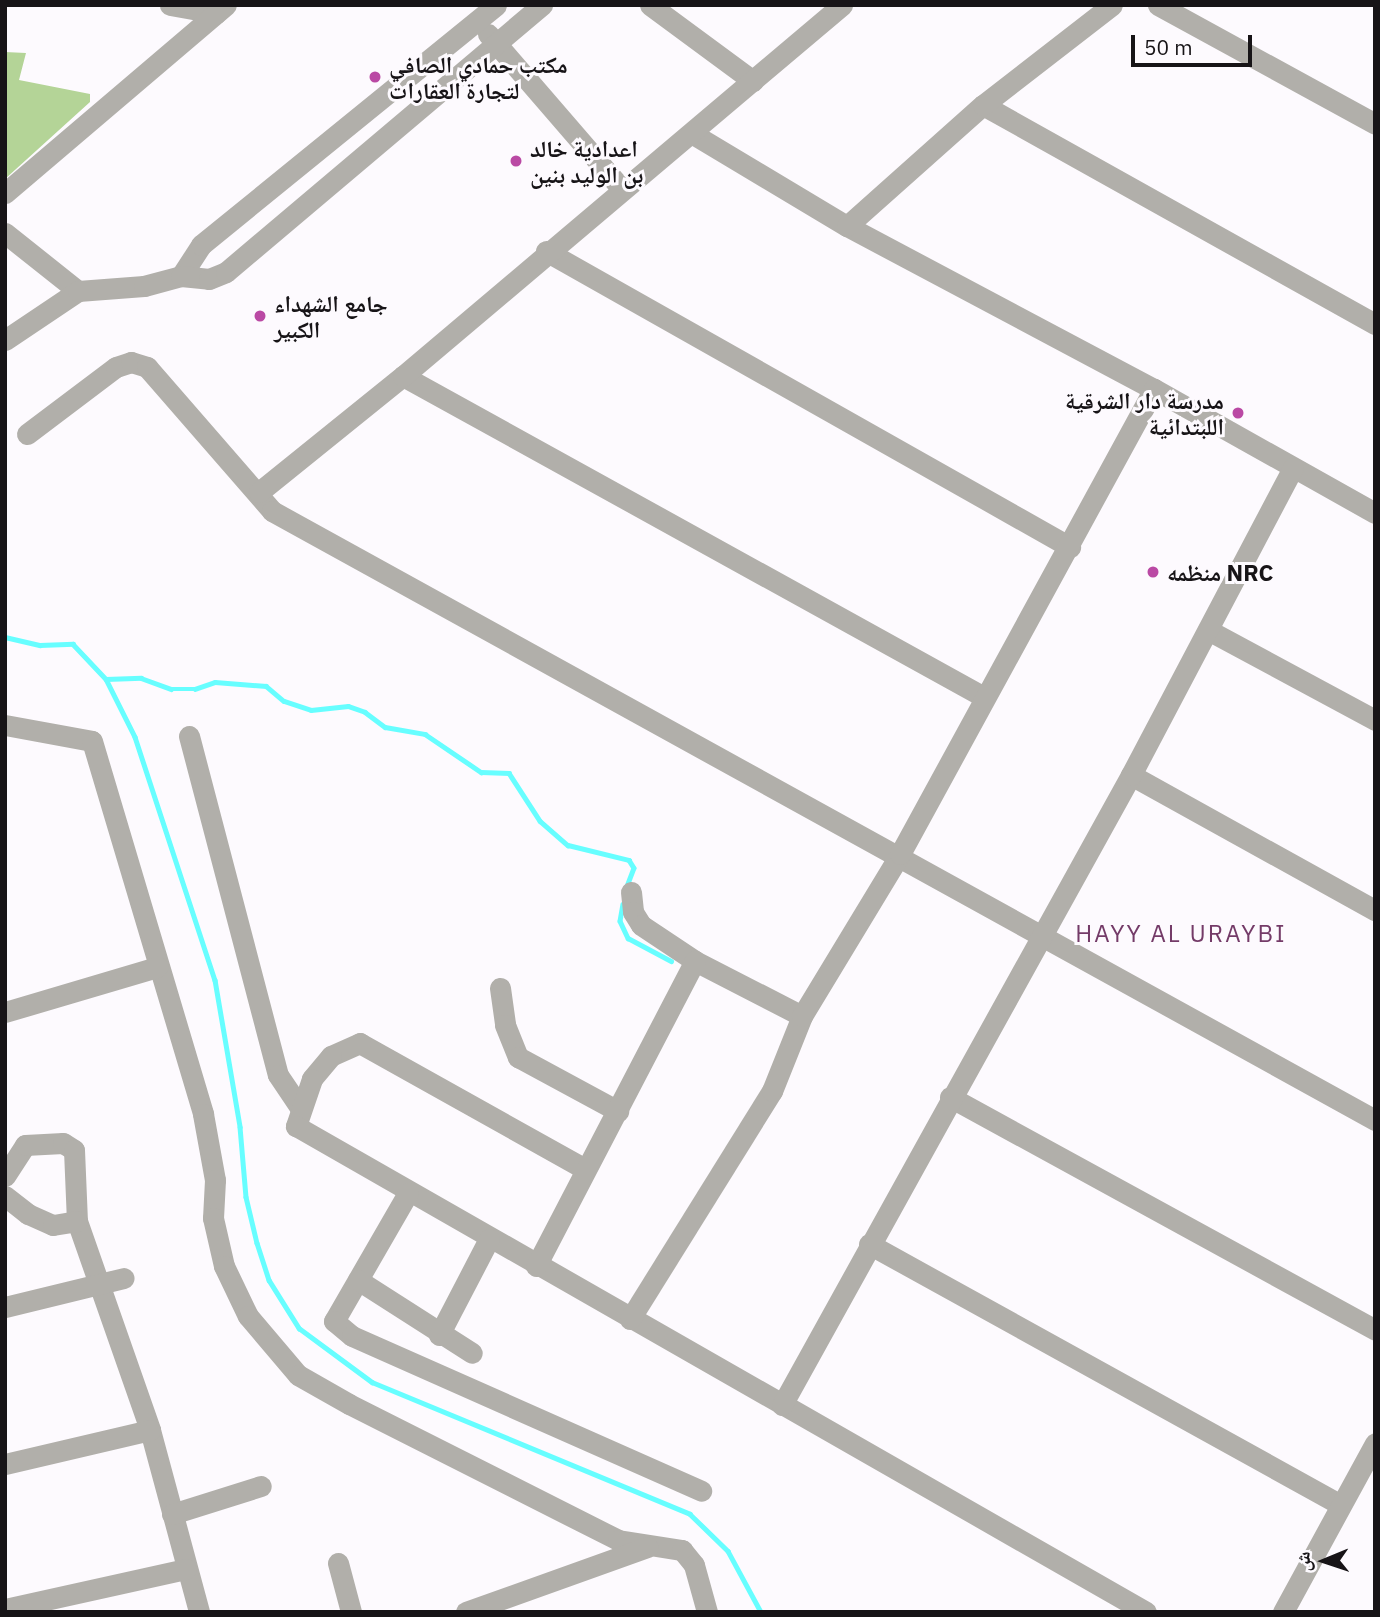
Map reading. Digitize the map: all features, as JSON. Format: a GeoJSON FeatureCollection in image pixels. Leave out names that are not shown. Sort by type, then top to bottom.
{"type":"FeatureCollection","features":[{"type":"Feature","properties":{"kind":"street"},"geometry":{"type":"LineString","coordinates":[[170,5],[221,9]]}},
{"type":"Feature","properties":{"kind":"street"},"geometry":{"type":"LineString","coordinates":[[181,276],[201,245],[496,5]]}},
{"type":"Feature","properties":{"kind":"street"},"geometry":{"type":"LineString","coordinates":[[5,340],[78,291],[144,286],[181,276],[200,280],[226,272],[542,5]]}},
{"type":"Feature","properties":{"kind":"street"},"geometry":{"type":"LineString","coordinates":[[650,5],[753,82]]}},
{"type":"Feature","properties":{"kind":"street"},"geometry":{"type":"LineString","coordinates":[[259,492],[403,376],[621,188],[693,134],[842,5]]}},
{"type":"Feature","properties":{"kind":"street"},"geometry":{"type":"LineString","coordinates":[[847,226],[983,105],[1112,5]]}},
{"type":"Feature","properties":{"kind":"street"},"geometry":{"type":"LineString","coordinates":[[1158,5],[1375,124]]}},
{"type":"Feature","properties":{"kind":"street"},"geometry":{"type":"LineString","coordinates":[[5,193],[221,9]]}},
{"type":"Feature","properties":{"kind":"street"},"geometry":{"type":"LineString","coordinates":[[477,22],[621,188]]}},
{"type":"Feature","properties":{"kind":"street"},"geometry":{"type":"LineString","coordinates":[[983,105],[1375,324]]}},
{"type":"Feature","properties":{"kind":"street"},"geometry":{"type":"LineString","coordinates":[[693,134],[847,226],[1154,389],[1375,513]]}},
{"type":"Feature","properties":{"kind":"street"},"geometry":{"type":"LineString","coordinates":[[5,233],[78,291]]}},
{"type":"Feature","properties":{"kind":"street"},"geometry":{"type":"LineString","coordinates":[[546,251],[1070,547]]}},
{"type":"Feature","properties":{"kind":"street"},"geometry":{"type":"LineString","coordinates":[[27,434],[116,367],[139,363],[153,372],[259,492],[272,511],[531,657],[900,854],[1041,937],[1375,1120]]}},
{"type":"Feature","properties":{"kind":"street"},"geometry":{"type":"LineString","coordinates":[[403,376],[984,697]]}},
{"type":"Feature","properties":{"kind":"street"},"geometry":{"type":"LineString","coordinates":[[631,1319],[772,1091],[802,1016],[900,854],[1154,389]]}},
{"type":"Feature","properties":{"kind":"street"},"geometry":{"type":"LineString","coordinates":[[782,1405],[950,1097],[1131,775],[1293,468]]}},
{"type":"Feature","properties":{"kind":"street"},"geometry":{"type":"LineString","coordinates":[[1208,630],[1375,720]]}},
{"type":"Feature","properties":{"kind":"street"},"geometry":{"type":"LineString","coordinates":[[5,725],[92,741],[202,1114],[215,1181],[213,1218],[224,1266],[234,1295],[274,1347],[298,1375],[349,1404],[618,1540],[648,1547],[682,1550],[694,1565],[707,1612]]}},
{"type":"Feature","properties":{"kind":"street"},"geometry":{"type":"LineString","coordinates":[[189,736],[278,1075],[300,1108]]}},
{"type":"Feature","properties":{"kind":"street"},"geometry":{"type":"LineString","coordinates":[[1131,775],[1375,910]]}},
{"type":"Feature","properties":{"kind":"street"},"geometry":{"type":"LineString","coordinates":[[631,892],[633,912],[642,925],[695,961],[802,1016]]}},
{"type":"Feature","properties":{"kind":"street"},"geometry":{"type":"LineString","coordinates":[[537,1266],[695,961]]}},
{"type":"Feature","properties":{"kind":"street"},"geometry":{"type":"LineString","coordinates":[[7,1006],[157,967]]}},
{"type":"Feature","properties":{"kind":"street"},"geometry":{"type":"LineString","coordinates":[[500,988],[505,1025],[518,1057],[618,1111]]}},
{"type":"Feature","properties":{"kind":"street"},"geometry":{"type":"LineString","coordinates":[[585,1169],[360,1042],[331,1056],[312,1079],[296,1126],[308,1136],[1146,1612]]}},
{"type":"Feature","properties":{"kind":"street"},"geometry":{"type":"LineString","coordinates":[[950,1097],[1375,1330]]}},
{"type":"Feature","properties":{"kind":"street"},"geometry":{"type":"LineString","coordinates":[[5,1176],[26,1145],[63,1143],[74,1150],[77,1221],[96,1283],[150,1430],[199,1612]]}},
{"type":"Feature","properties":{"kind":"street"},"geometry":{"type":"LineString","coordinates":[[408,1193],[334,1321],[352,1336],[701,1490]]}},
{"type":"Feature","properties":{"kind":"street"},"geometry":{"type":"LineString","coordinates":[[5,1196],[28,1214],[53,1224],[77,1221]]}},
{"type":"Feature","properties":{"kind":"street"},"geometry":{"type":"LineString","coordinates":[[439,1335],[489,1239]]}},
{"type":"Feature","properties":{"kind":"street"},"geometry":{"type":"LineString","coordinates":[[869,1244],[1340,1505]]}},
{"type":"Feature","properties":{"kind":"street"},"geometry":{"type":"LineString","coordinates":[[5,1307],[124,1278]]}},
{"type":"Feature","properties":{"kind":"street"},"geometry":{"type":"LineString","coordinates":[[358,1280],[439,1335],[472,1353]]}},
{"type":"Feature","properties":{"kind":"street"},"geometry":{"type":"LineString","coordinates":[[5,1464],[150,1430]]}},
{"type":"Feature","properties":{"kind":"street"},"geometry":{"type":"LineString","coordinates":[[1283,1612],[1375,1443]]}},
{"type":"Feature","properties":{"kind":"street"},"geometry":{"type":"LineString","coordinates":[[172,1514],[261,1486]]}},
{"type":"Feature","properties":{"kind":"street"},"geometry":{"type":"LineString","coordinates":[[466,1612],[648,1547]]}},
{"type":"Feature","properties":{"kind":"street"},"geometry":{"type":"LineString","coordinates":[[338,1563],[351,1612]]}},
{"type":"Feature","properties":{"kind":"street"},"geometry":{"type":"LineString","coordinates":[[5,1609],[187,1569]]}},
{"type":"Feature","properties":{"kind":"green space"},"geometry":{"type":"Polygon","coordinates":[[[5,52],[26,53],[19,80],[90,94],[90,102],[5,179],[5,52]]]}},
{"type":"Feature","properties":{"kind":"waterway"},"geometry":{"type":"LineString","coordinates":[[5,637],[40,645],[73,644],[106,679],[135,737],[215,980],[240,1127],[246,1197],[257,1243],[269,1280],[299,1328],[372,1382],[690,1514],[728,1551],[761,1612]]}},
{"type":"Feature","properties":{"kind":"waterway"},"geometry":{"type":"LineString","coordinates":[[106,679],[141,678],[171,689],[195,689],[215,682],[266,686],[284,701],[311,710],[348,706],[365,712],[385,727],[425,734],[481,772],[509,773],[540,821],[568,845],[629,860],[634,868],[627,886]]}},
{"type":"Feature","properties":{"kind":"waterway"},"geometry":{"type":"LineString","coordinates":[[623,904],[620,921],[628,938],[671,961]]}},
{"type":"Feature","properties":{"kind":"place","name":"مكتب حمادي الصافي لتجارة العقارات"},"geometry":{"type":"Point","coordinates":[375,77]}},
{"type":"Feature","properties":{"kind":"place","name":"اعدادية خالد بن الوليد بنين"},"geometry":{"type":"Point","coordinates":[516,161]}},
{"type":"Feature","properties":{"kind":"place","name":"جامع الشهداء الكبير"},"geometry":{"type":"Point","coordinates":[260,316]}},
{"type":"Feature","properties":{"kind":"place","name":"مدرسة دار الشرقية اللبتدائية"},"geometry":{"type":"Point","coordinates":[1238,413]}},
{"type":"Feature","properties":{"kind":"place","name":"منظمه NRC"},"geometry":{"type":"Point","coordinates":[1153,572]}},
{"type":"Feature","properties":{"kind":"district","name":"HAYY AL URAYBI"},"geometry":{"type":"Point","coordinates":[1181,934]}}]}
